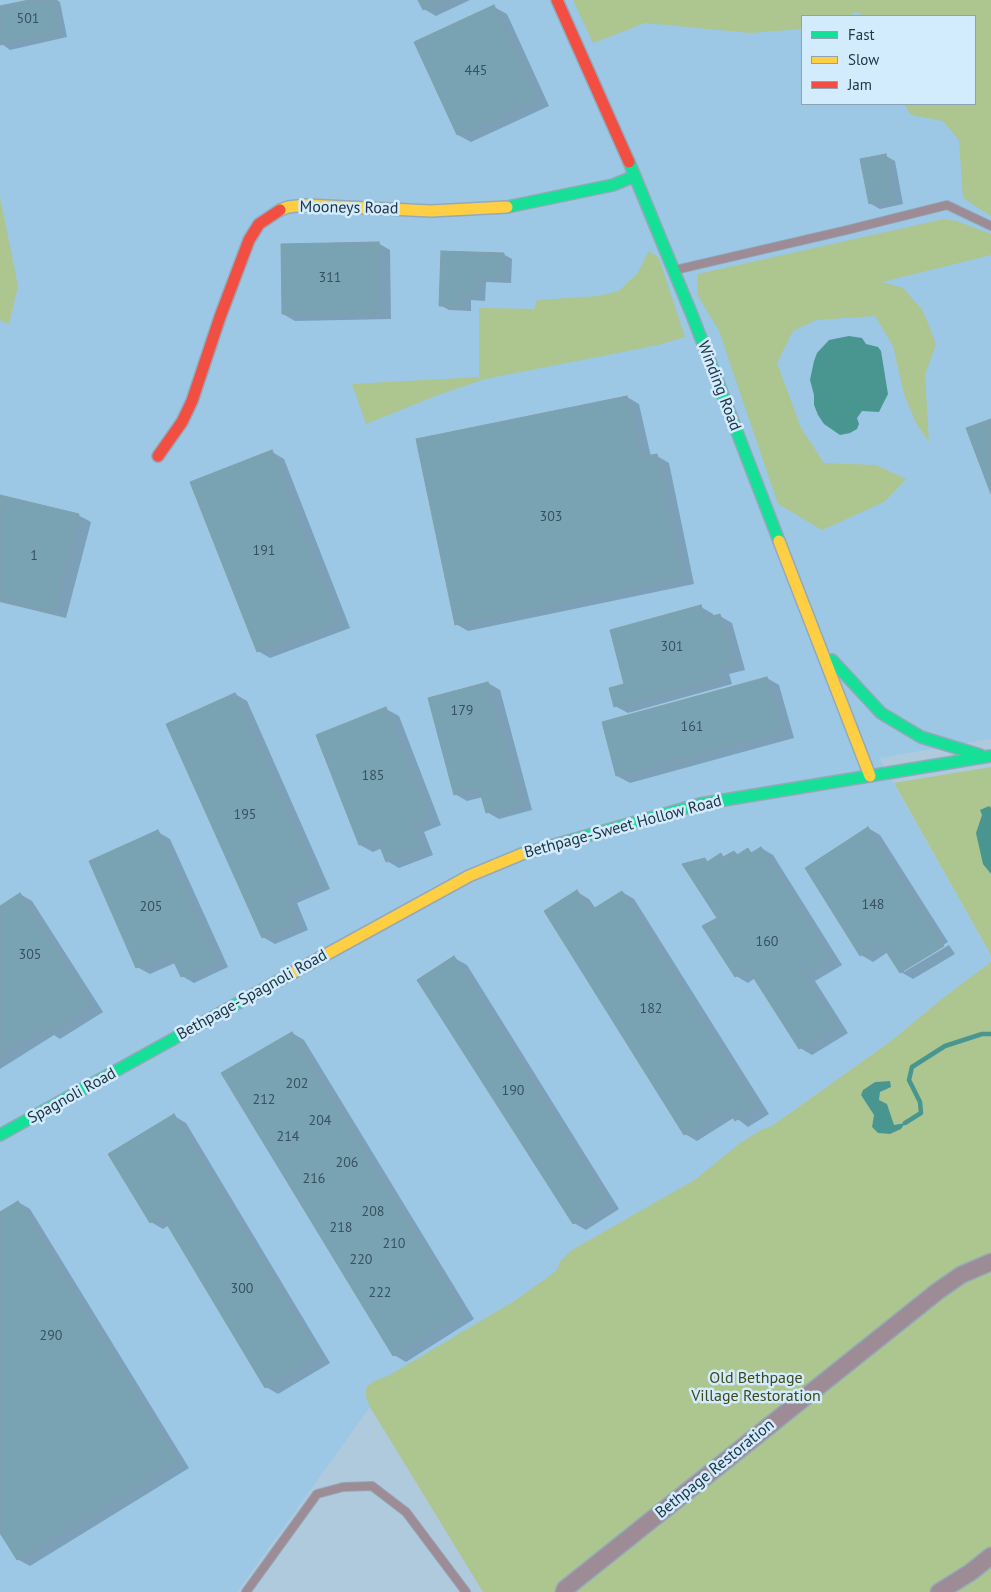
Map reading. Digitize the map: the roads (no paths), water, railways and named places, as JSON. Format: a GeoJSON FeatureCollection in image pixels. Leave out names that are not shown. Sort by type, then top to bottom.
{"type":"FeatureCollection","features":[{"type":"Feature","properties":{"kind":"street","name":"Winding Road"},"geometry":{"type":"LineString","coordinates":[[557,0],[635,176],[673,270],[870,776]]}},
{"type":"Feature","properties":{"kind":"street","name":"Mooneys Road"},"geometry":{"type":"LineString","coordinates":[[158,456],[182,422],[192,401],[248,240],[259,224],[274,213],[306,205],[431,211],[506,207],[613,185],[635,176]]}},
{"type":"Feature","properties":{"kind":"street"},"geometry":{"type":"LineString","coordinates":[[820,646],[881,713],[921,738],[988,756]]}},
{"type":"Feature","properties":{"kind":"street","name":"Bethpage-Sweet Hollow Road"},"geometry":{"type":"LineString","coordinates":[[362,935],[479,870],[517,855],[700,804],[988,756]]}},
{"type":"Feature","properties":{"kind":"street","name":"Bethpage-Spagnoli Road"},"geometry":{"type":"LineString","coordinates":[[143,1056],[362,935]]}},
{"type":"Feature","properties":{"kind":"street","name":"Spagnoli Road"},"geometry":{"type":"LineString","coordinates":[[0,1135],[143,1056]]}},
{"type":"Feature","properties":{"kind":"street","name":"Bethpage Restoration"},"geometry":{"type":"LineString","coordinates":[[564,1592],[581,1576],[938,1291],[961,1275],[991,1262]]}},
{"type":"Feature","properties":{"kind":"street"},"geometry":{"type":"LineString","coordinates":[[939,1592],[971,1572],[991,1556]]}},
{"type":"Feature","properties":{"kind":"lane"},"geometry":{"type":"LineString","coordinates":[[673,270],[947,205],[991,226]]}},
{"type":"Feature","properties":{"kind":"lane"},"geometry":{"type":"LineString","coordinates":[[246,1592],[317,1494],[343,1487],[372,1486],[406,1512],[466,1592]]}},
{"type":"Feature","properties":{"kind":"waterway"},"geometry":{"type":"LineString","coordinates":[[905,1123],[921,1113],[920,1102],[909,1080],[912,1067],[945,1046],[982,1034],[991,1034]]}},
{"type":"Feature","properties":{"kind":"park label","name":"Old Bethpage Village Restoration"},"geometry":{"type":"Point","coordinates":[756,1387]}}]}
